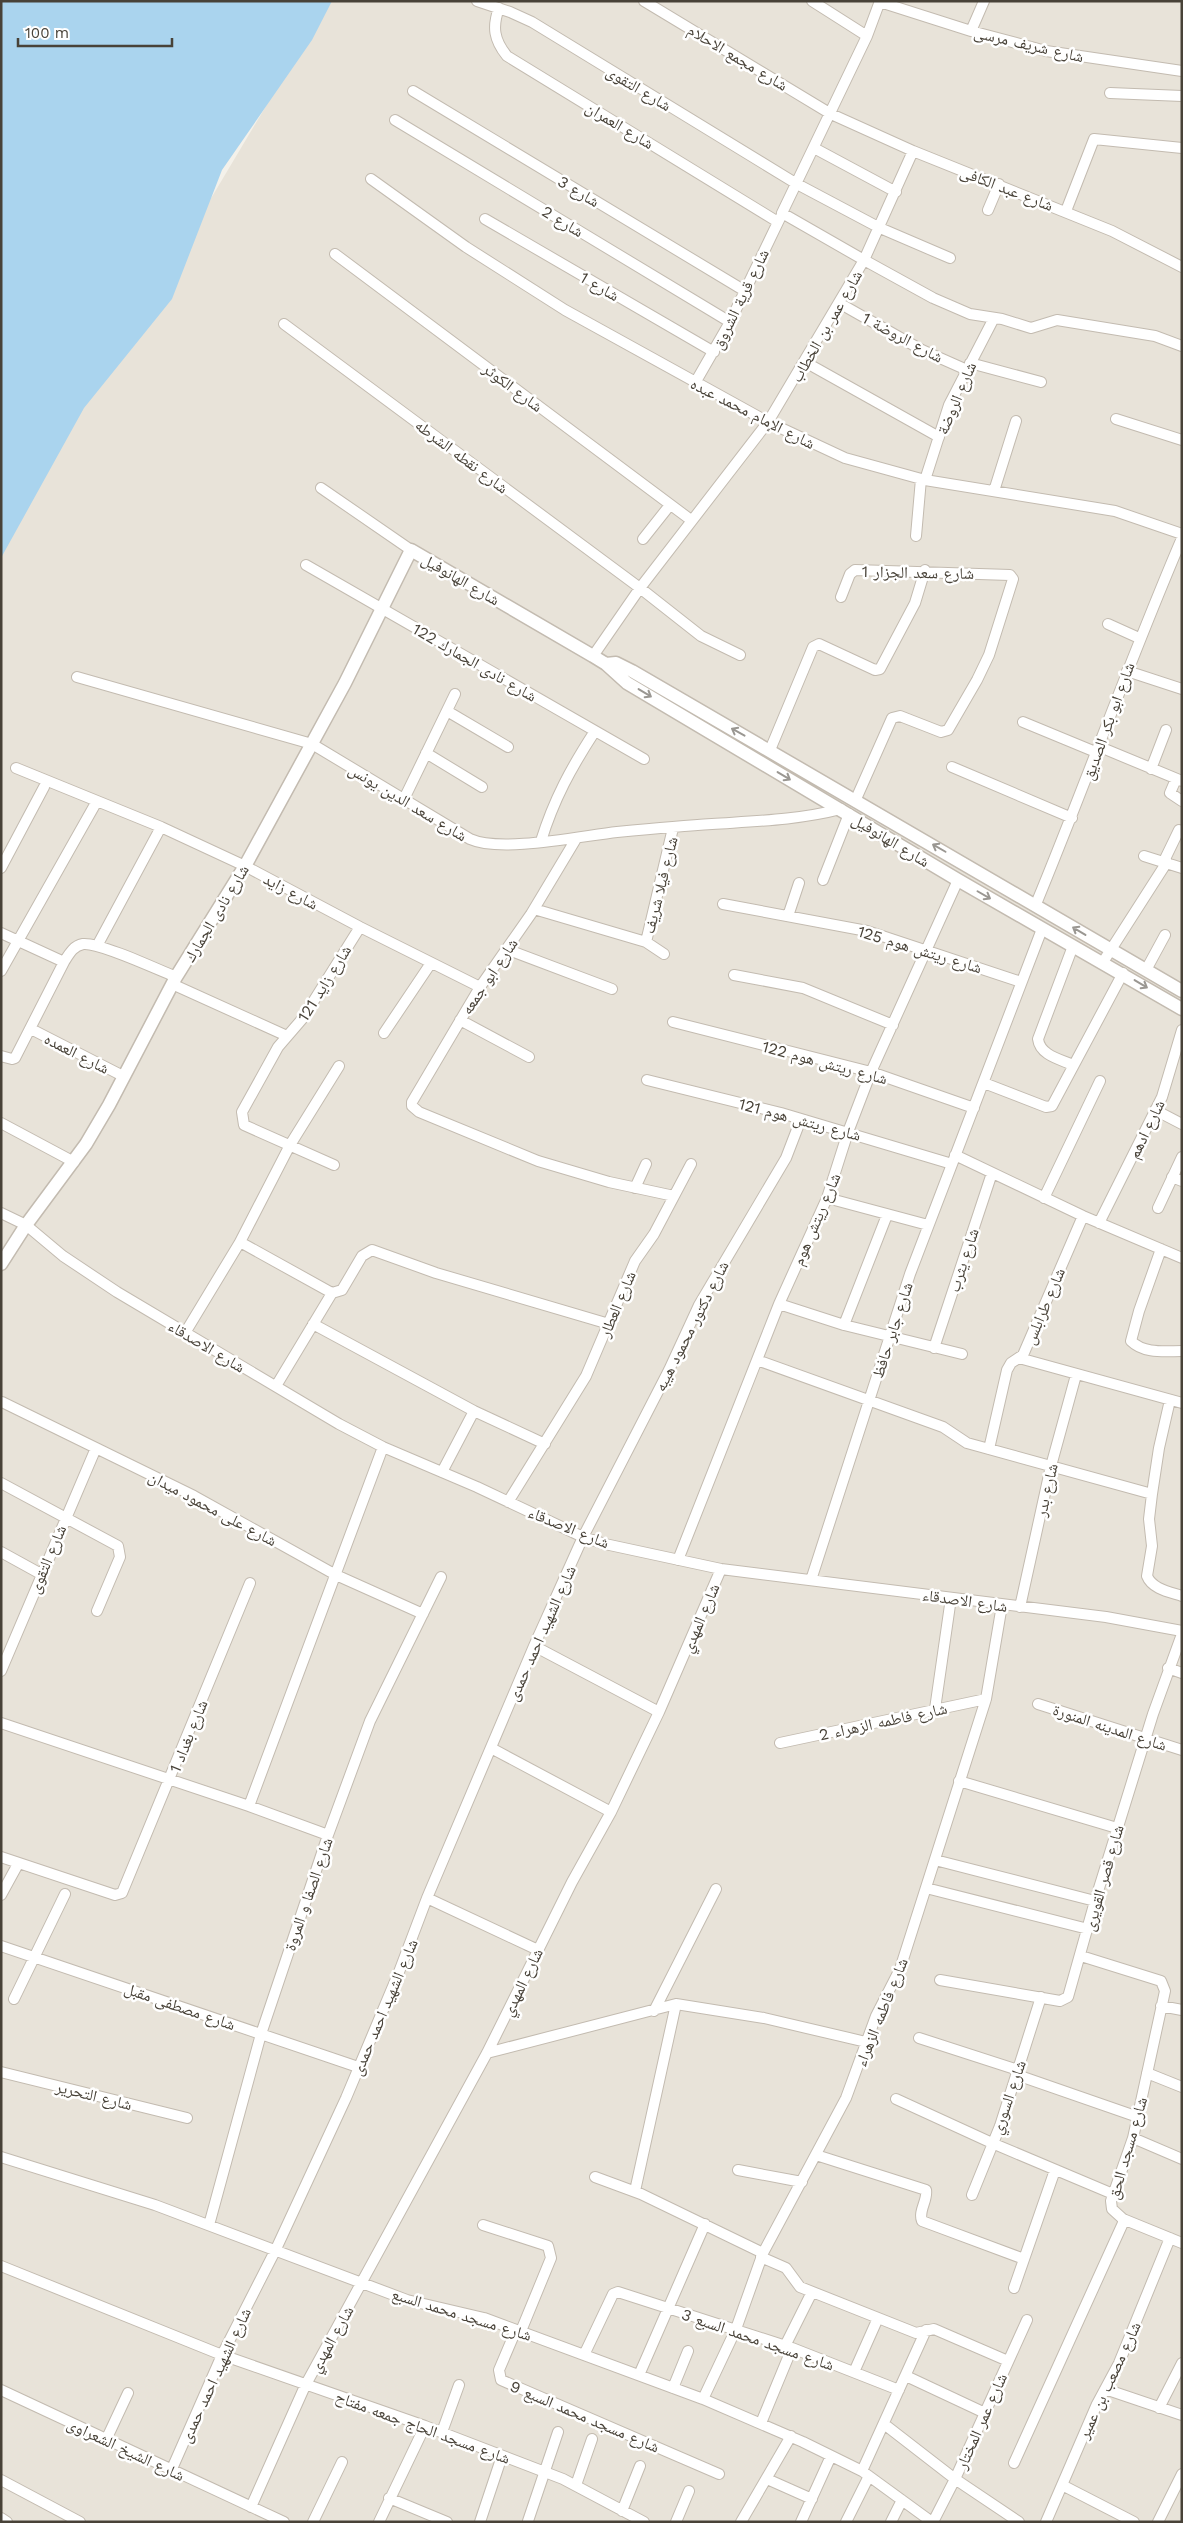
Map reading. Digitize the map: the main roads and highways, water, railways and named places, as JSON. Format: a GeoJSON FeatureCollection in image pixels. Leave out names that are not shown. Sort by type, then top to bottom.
{"type":"FeatureCollection","features":[{"type":"Feature","properties":{"kind":"water"},"geometry":{"type":"Polygon","coordinates":[[[1,1],[332,1],[312,40],[222,170],[172,299],[84,408],[1,558],[1,1]]]}}]}
